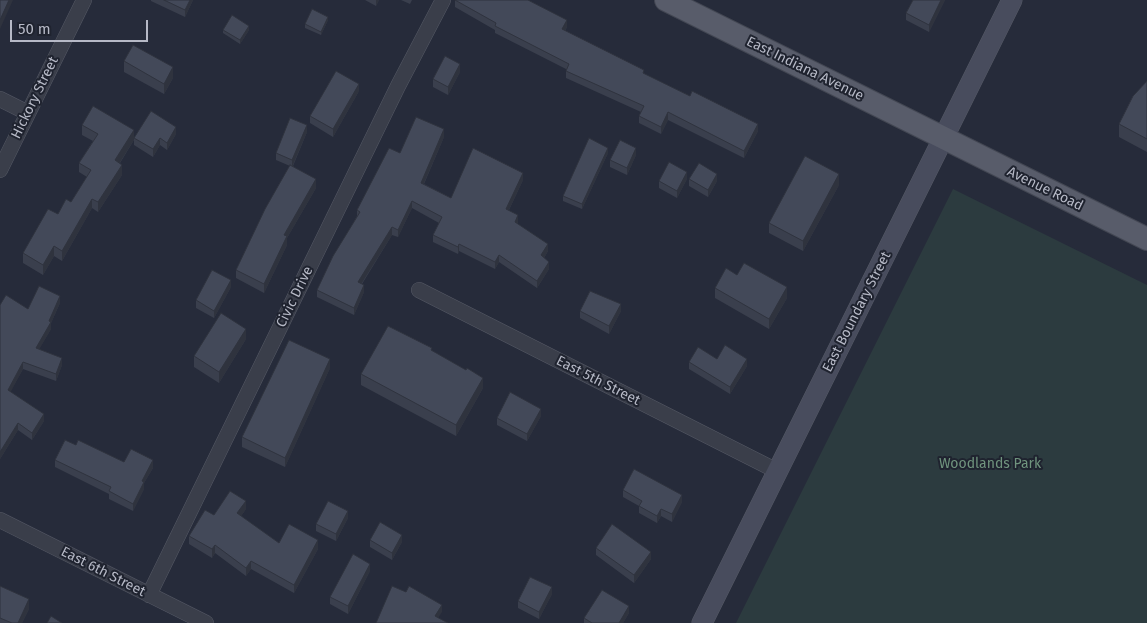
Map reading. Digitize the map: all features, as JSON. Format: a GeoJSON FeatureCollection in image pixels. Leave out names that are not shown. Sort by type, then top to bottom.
{"type":"FeatureCollection","features":[{"type":"Feature","properties":{"kind":"main road","name":"East Indiana Avenue"},"geometry":{"type":"LineString","coordinates":[[666,0],[944,138]]}},
{"type":"Feature","properties":{"kind":"main road","name":"Avenue Road"},"geometry":{"type":"LineString","coordinates":[[944,138],[1147,239]]}},
{"type":"Feature","properties":{"kind":"street","name":"Hickory Street"},"geometry":{"type":"LineString","coordinates":[[0,170],[84,0]]}},
{"type":"Feature","properties":{"kind":"street","name":"Civic Drive"},"geometry":{"type":"LineString","coordinates":[[149,595],[398,86],[443,0]]}},
{"type":"Feature","properties":{"kind":"street","name":"East Boundary Street"},"geometry":{"type":"LineString","coordinates":[[702,623],[1012,0]]}},
{"type":"Feature","properties":{"kind":"street"},"geometry":{"type":"LineString","coordinates":[[0,99],[28,113]]}},
{"type":"Feature","properties":{"kind":"street","name":"East 5th Street"},"geometry":{"type":"LineString","coordinates":[[419,290],[777,471]]}},
{"type":"Feature","properties":{"kind":"street","name":"East 6th Street"},"geometry":{"type":"LineString","coordinates":[[0,520],[206,623]]}},
{"type":"Feature","properties":{"kind":"green space","name":"Woodlands Park"},"geometry":{"type":"Polygon","coordinates":[[[953,189],[1147,285],[1147,623],[736,623],[953,189]]]}},
{"type":"Feature","properties":{"kind":"building"},"geometry":{"type":"Polygon","coordinates":[[[0,0],[9,0],[0,20],[0,0]]]}},
{"type":"Feature","properties":{"kind":"building"},"geometry":{"type":"Polygon","coordinates":[[[164,0],[190,0],[185,10],[164,0]]]}},
{"type":"Feature","properties":{"kind":"building"},"geometry":{"type":"Polygon","coordinates":[[[455,0],[528,0],[567,20],[562,29],[644,70],[643,73],[690,96],[692,91],[758,124],[744,151],[668,112],[661,127],[639,116],[644,106],[566,71],[569,64],[495,26],[496,23],[455,0]]]}},
{"type":"Feature","properties":{"kind":"building"},"geometry":{"type":"Polygon","coordinates":[[[913,0],[941,0],[929,25],[906,13],[913,0]]]}},
{"type":"Feature","properties":{"kind":"building"},"geometry":{"type":"Polygon","coordinates":[[[312,9],[328,17],[321,32],[305,24],[312,9]]]}},
{"type":"Feature","properties":{"kind":"building"},"geometry":{"type":"Polygon","coordinates":[[[232,15],[249,26],[240,40],[223,30],[232,15]]]}},
{"type":"Feature","properties":{"kind":"building"},"geometry":{"type":"Polygon","coordinates":[[[133,45],[173,67],[164,84],[124,61],[133,45]]]}},
{"type":"Feature","properties":{"kind":"building"},"geometry":{"type":"Polygon","coordinates":[[[445,56],[460,64],[448,87],[433,79],[445,56]]]}},
{"type":"Feature","properties":{"kind":"building"},"geometry":{"type":"Polygon","coordinates":[[[336,71],[359,84],[333,129],[310,116],[336,71]]]}},
{"type":"Feature","properties":{"kind":"building"},"geometry":{"type":"Polygon","coordinates":[[[1147,81],[1147,139],[1119,124],[1133,96],[1147,81]]]}},
{"type":"Feature","properties":{"kind":"building"},"geometry":{"type":"Polygon","coordinates":[[[93,106],[134,130],[115,160],[122,165],[98,202],[92,199],[62,251],[54,246],[43,265],[23,253],[48,209],[58,214],[66,199],[71,202],[91,170],[79,163],[98,134],[82,125],[93,106]]]}},
{"type":"Feature","properties":{"kind":"building"},"geometry":{"type":"Polygon","coordinates":[[[151,111],[176,127],[167,143],[160,138],[153,149],[134,138],[151,111]]]}},
{"type":"Feature","properties":{"kind":"building"},"geometry":{"type":"Polygon","coordinates":[[[416,117],[444,129],[421,183],[451,198],[473,148],[523,173],[506,209],[518,215],[515,222],[548,244],[541,255],[549,262],[537,281],[499,255],[495,262],[459,244],[458,247],[433,235],[442,217],[412,201],[398,230],[392,227],[358,282],[364,285],[354,308],[317,290],[333,256],[360,212],[357,210],[389,148],[400,153],[416,117]]]}},
{"type":"Feature","properties":{"kind":"building"},"geometry":{"type":"Polygon","coordinates":[[[290,118],[307,125],[292,160],[276,153],[290,118]]]}},
{"type":"Feature","properties":{"kind":"building"},"geometry":{"type":"Polygon","coordinates":[[[589,138],[608,148],[582,204],[563,196],[589,138]]]}},
{"type":"Feature","properties":{"kind":"building"},"geometry":{"type":"Polygon","coordinates":[[[620,140],[636,148],[627,168],[610,160],[620,140]]]}},
{"type":"Feature","properties":{"kind":"building"},"geometry":{"type":"Polygon","coordinates":[[[805,156],[839,174],[803,241],[769,223],[805,156]]]}},
{"type":"Feature","properties":{"kind":"building"},"geometry":{"type":"Polygon","coordinates":[[[669,162],[687,172],[677,191],[659,181],[669,162]]]}},
{"type":"Feature","properties":{"kind":"building"},"geometry":{"type":"Polygon","coordinates":[[[699,163],[717,174],[708,190],[689,179],[699,163]]]}},
{"type":"Feature","properties":{"kind":"building"},"geometry":{"type":"Polygon","coordinates":[[[290,165],[316,179],[284,235],[287,236],[264,284],[236,270],[265,209],[290,165]]]}},
{"type":"Feature","properties":{"kind":"building"},"geometry":{"type":"Polygon","coordinates":[[[744,263],[787,287],[769,319],[715,288],[726,268],[737,275],[744,263]]]}},
{"type":"Feature","properties":{"kind":"building"},"geometry":{"type":"Polygon","coordinates":[[[212,270],[231,280],[214,311],[196,300],[212,270]]]}},
{"type":"Feature","properties":{"kind":"building"},"geometry":{"type":"Polygon","coordinates":[[[39,286],[60,296],[49,321],[51,322],[36,348],[62,358],[56,374],[23,362],[8,390],[44,414],[32,433],[18,423],[0,452],[0,305],[6,295],[28,309],[39,286]]]}},
{"type":"Feature","properties":{"kind":"building"},"geometry":{"type":"Polygon","coordinates":[[[590,291],[621,304],[609,326],[580,311],[590,291]]]}},
{"type":"Feature","properties":{"kind":"building"},"geometry":{"type":"Polygon","coordinates":[[[221,313],[246,329],[219,372],[194,356],[221,313]]]}},
{"type":"Feature","properties":{"kind":"building"},"geometry":{"type":"Polygon","coordinates":[[[388,326],[432,348],[431,350],[483,378],[456,425],[361,374],[388,326]]]}},
{"type":"Feature","properties":{"kind":"building"},"geometry":{"type":"Polygon","coordinates":[[[289,340],[330,359],[285,458],[242,437],[289,340]]]}},
{"type":"Feature","properties":{"kind":"building"},"geometry":{"type":"Polygon","coordinates":[[[725,345],[747,359],[730,387],[689,362],[698,347],[717,359],[725,345]]]}},
{"type":"Feature","properties":{"kind":"building"},"geometry":{"type":"Polygon","coordinates":[[[510,392],[541,409],[527,434],[497,418],[510,392]]]}},
{"type":"Feature","properties":{"kind":"building"},"geometry":{"type":"Polygon","coordinates":[[[65,440],[76,445],[78,440],[124,462],[131,449],[153,460],[133,504],[109,491],[111,487],[55,460],[65,440]]]}},
{"type":"Feature","properties":{"kind":"building"},"geometry":{"type":"Polygon","coordinates":[[[634,469],[682,495],[672,514],[661,509],[657,516],[639,506],[642,501],[623,490],[634,469]]]}},
{"type":"Feature","properties":{"kind":"building"},"geometry":{"type":"Polygon","coordinates":[[[230,491],[246,501],[237,513],[279,543],[289,524],[318,540],[294,585],[251,561],[246,568],[215,545],[212,549],[189,536],[205,510],[214,515],[230,491]]]}},
{"type":"Feature","properties":{"kind":"building"},"geometry":{"type":"Polygon","coordinates":[[[328,501],[348,511],[336,534],[316,524],[328,501]]]}},
{"type":"Feature","properties":{"kind":"building"},"geometry":{"type":"Polygon","coordinates":[[[380,522],[402,535],[392,553],[370,540],[380,522]]]}},
{"type":"Feature","properties":{"kind":"building"},"geometry":{"type":"Polygon","coordinates":[[[612,524],[651,552],[634,575],[596,548],[612,524]]]}},
{"type":"Feature","properties":{"kind":"building"},"geometry":{"type":"Polygon","coordinates":[[[353,554],[370,564],[348,606],[330,597],[353,554]]]}},
{"type":"Feature","properties":{"kind":"building"},"geometry":{"type":"Polygon","coordinates":[[[530,577],[552,587],[539,612],[518,601],[530,577]]]}},
{"type":"Feature","properties":{"kind":"building"},"geometry":{"type":"Polygon","coordinates":[[[0,586],[29,599],[18,623],[12,623],[0,618],[0,586]]]}},
{"type":"Feature","properties":{"kind":"building"},"geometry":{"type":"Polygon","coordinates":[[[392,586],[406,592],[409,586],[442,605],[435,616],[448,623],[376,623],[392,586]]]}},
{"type":"Feature","properties":{"kind":"building"},"geometry":{"type":"Polygon","coordinates":[[[602,590],[629,606],[619,623],[592,623],[584,618],[602,590]]]}},
{"type":"Feature","properties":{"kind":"building"},"geometry":{"type":"Polygon","coordinates":[[[51,616],[62,623],[47,623],[51,616]]]}}]}
